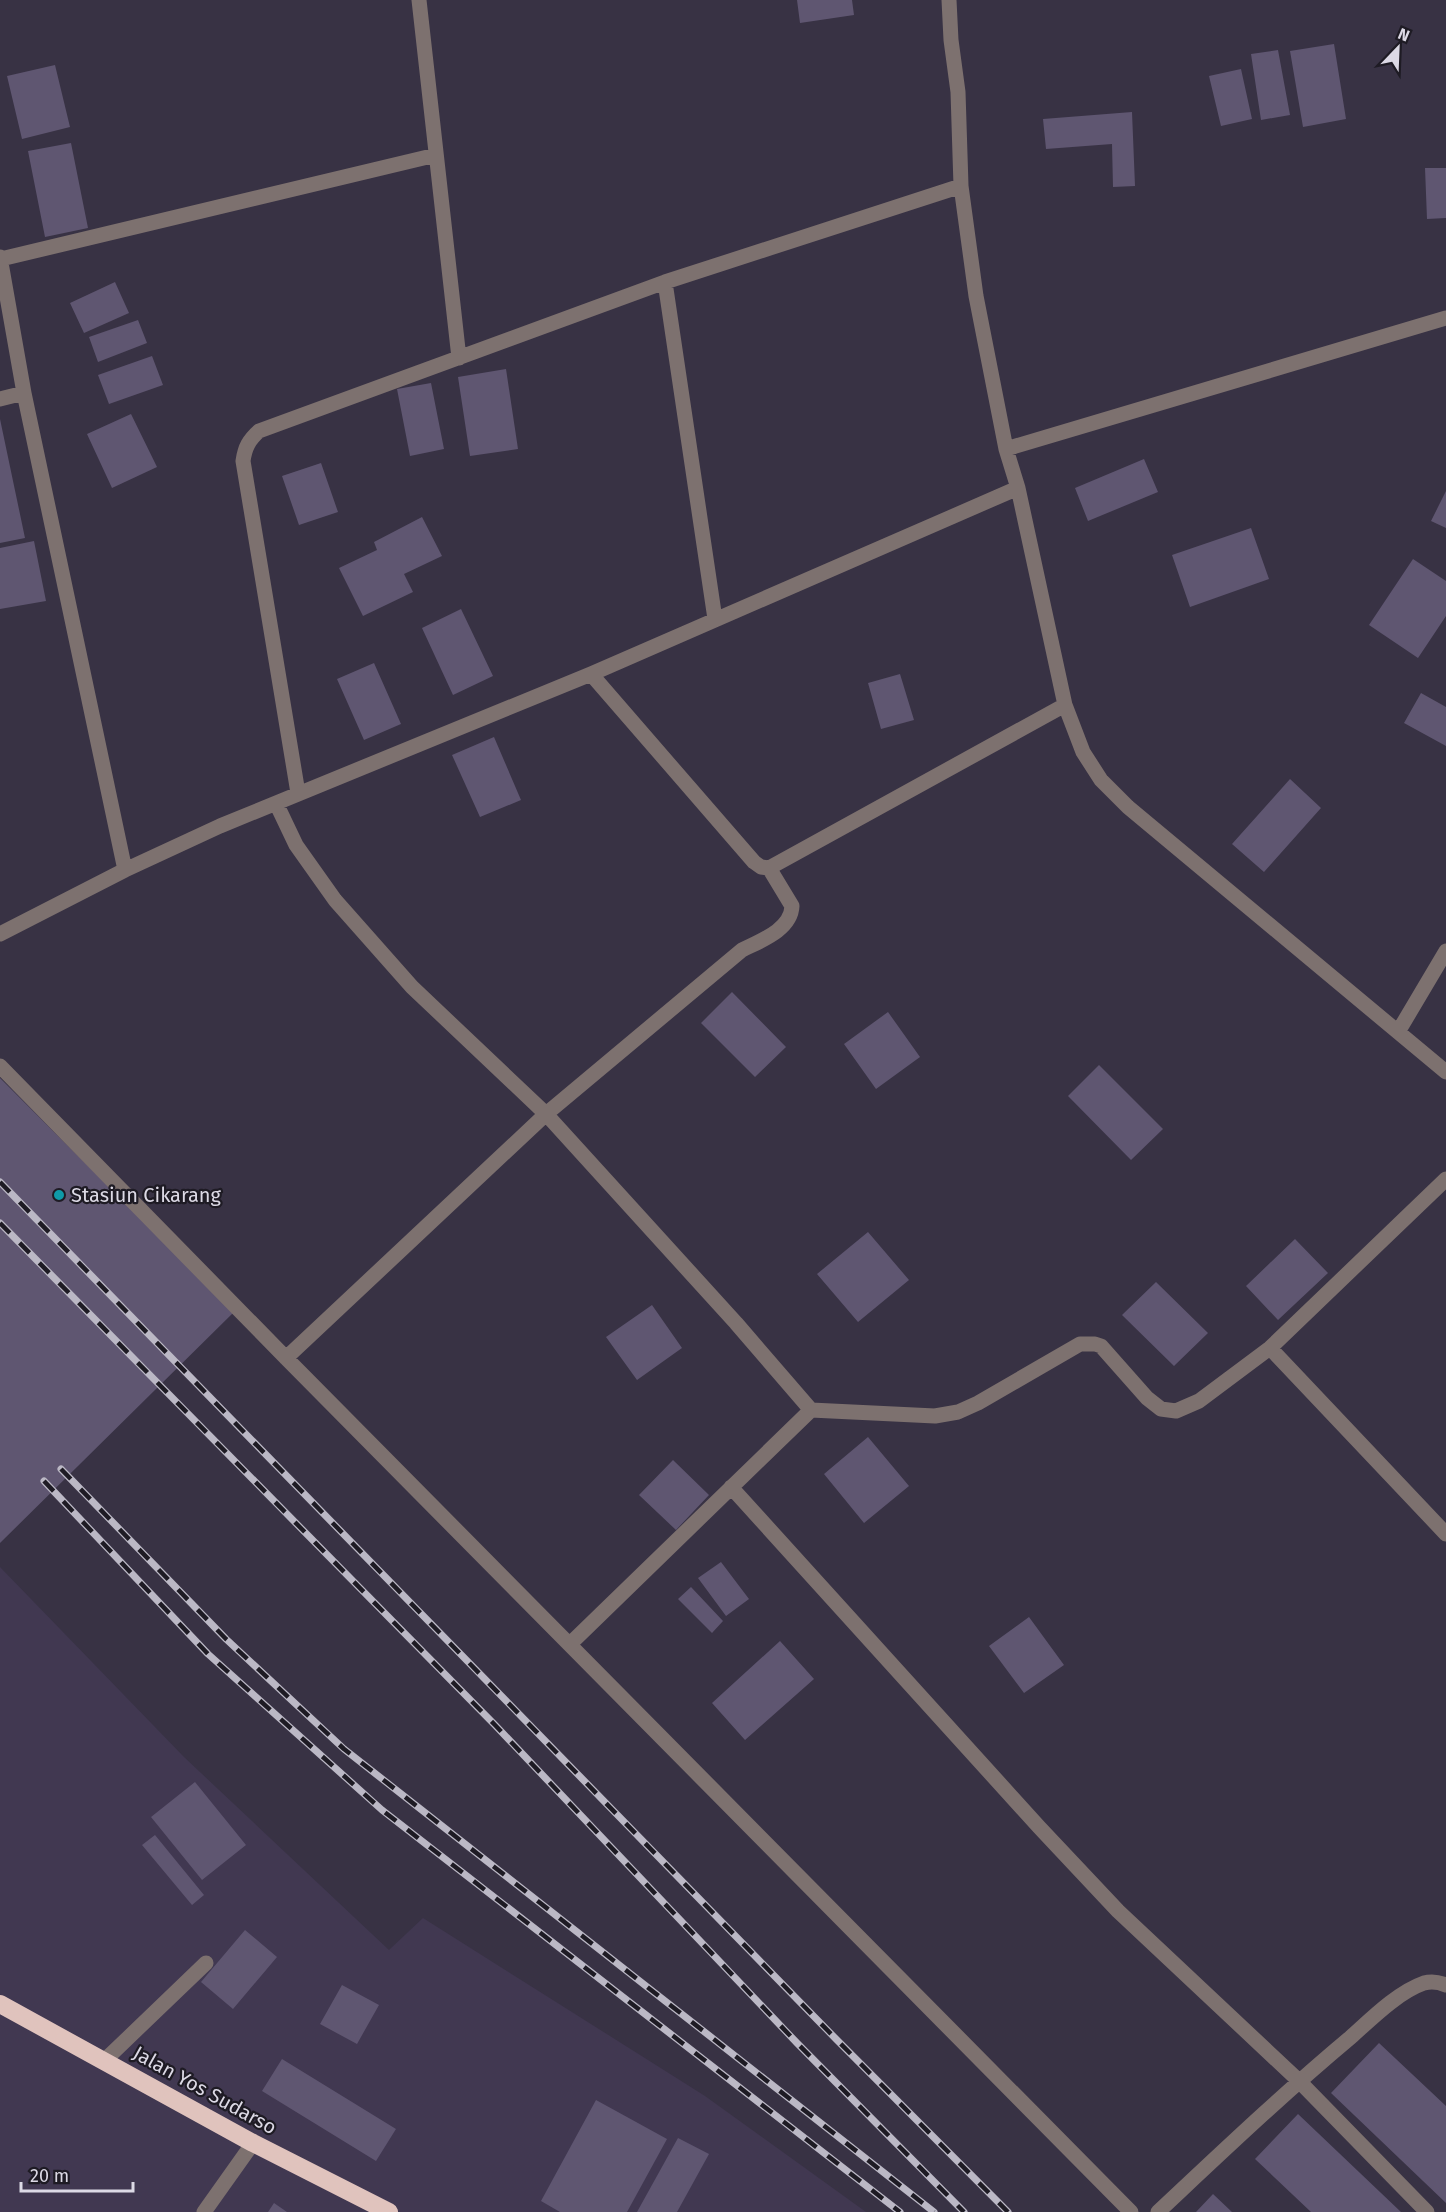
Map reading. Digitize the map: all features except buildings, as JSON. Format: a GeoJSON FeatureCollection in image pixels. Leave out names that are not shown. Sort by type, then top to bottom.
{"type":"FeatureCollection","features":[{"type":"Feature","properties":{"kind":"highway","name":"Jalan Yos Sudarso"},"geometry":{"type":"LineString","coordinates":[[0,2004],[253,2143],[389,2212]]}},
{"type":"Feature","properties":{"kind":"street"},"geometry":{"type":"LineString","coordinates":[[419,0],[459,358]]}},
{"type":"Feature","properties":{"kind":"street"},"geometry":{"type":"LineString","coordinates":[[949,0],[951,40],[958,92],[961,186],[976,296],[1006,449],[1017,488],[1065,705],[1083,752],[1101,780],[1128,807],[1446,1072]]}},
{"type":"Feature","properties":{"kind":"street"},"geometry":{"type":"LineString","coordinates":[[125,870],[24,393],[0,258],[436,155]]}},
{"type":"Feature","properties":{"kind":"street"},"geometry":{"type":"LineString","coordinates":[[298,793],[243,461],[244,449],[251,438],[260,431],[665,282],[961,186]]}},
{"type":"Feature","properties":{"kind":"street"},"geometry":{"type":"LineString","coordinates":[[665,282],[715,619]]}},
{"type":"Feature","properties":{"kind":"street"},"geometry":{"type":"LineString","coordinates":[[1006,449],[1446,318]]}},
{"type":"Feature","properties":{"kind":"street"},"geometry":{"type":"LineString","coordinates":[[0,399],[24,393]]}},
{"type":"Feature","properties":{"kind":"street"},"geometry":{"type":"LineString","coordinates":[[0,934],[125,870],[298,793],[591,674],[1017,488]]}},
{"type":"Feature","properties":{"kind":"street"},"geometry":{"type":"LineString","coordinates":[[591,674],[753,862],[761,867],[769,868],[1065,705]]}},
{"type":"Feature","properties":{"kind":"street"},"geometry":{"type":"LineString","coordinates":[[276,803],[296,845],[335,900],[412,987],[546,1114],[736,1323],[811,1410],[935,1416],[958,1412],[978,1403],[1080,1344],[1095,1344],[1101,1346],[1147,1398],[1161,1409],[1176,1411],[1199,1401],[1270,1348],[1446,1179]]}},
{"type":"Feature","properties":{"kind":"street"},"geometry":{"type":"LineString","coordinates":[[286,1358],[546,1114],[742,950],[771,935],[781,927],[792,910],[792,906],[769,868]]}},
{"type":"Feature","properties":{"kind":"street"},"geometry":{"type":"LineString","coordinates":[[1398,1032],[1446,951]]}},
{"type":"Feature","properties":{"kind":"street"},"geometry":{"type":"LineString","coordinates":[[0,1066],[1131,2212]]}},
{"type":"Feature","properties":{"kind":"street"},"geometry":{"type":"LineString","coordinates":[[1270,1348],[1446,1534]]}},
{"type":"Feature","properties":{"kind":"street"},"geometry":{"type":"LineString","coordinates":[[570,1644],[811,1410]]}},
{"type":"Feature","properties":{"kind":"street"},"geometry":{"type":"LineString","coordinates":[[731,1487],[1118,1911],[1298,2080],[1427,2212]]}},
{"type":"Feature","properties":{"kind":"street"},"geometry":{"type":"LineString","coordinates":[[105,2060],[206,1963]]}},
{"type":"Feature","properties":{"kind":"street"},"geometry":{"type":"LineString","coordinates":[[1158,2212],[1298,2080],[1411,1989],[1426,1982],[1439,1982],[1446,1985]]}},
{"type":"Feature","properties":{"kind":"street"},"geometry":{"type":"LineString","coordinates":[[204,2212],[253,2143]]}},
{"type":"Feature","properties":{"kind":"shaded area"},"geometry":{"type":"Polygon","coordinates":[[[0,1567],[184,1757],[389,1950],[423,1918],[705,2096],[866,2212],[0,2212],[0,1567]]]}},
{"type":"Feature","properties":{"kind":"railway"},"geometry":{"type":"LineString","coordinates":[[0,1182],[836,2039],[1008,2212]]}},
{"type":"Feature","properties":{"kind":"railway"},"geometry":{"type":"LineString","coordinates":[[0,1223],[495,1725],[797,2043],[964,2212]]}},
{"type":"Feature","properties":{"kind":"railway"},"geometry":{"type":"LineString","coordinates":[[61,1469],[226,1639],[344,1749],[934,2212]]}},
{"type":"Feature","properties":{"kind":"railway"},"geometry":{"type":"LineString","coordinates":[[44,1481],[208,1654],[382,1810],[900,2212]]}},
{"type":"Feature","properties":{"kind":"place","name":"Stasiun Cikarang"},"geometry":{"type":"Point","coordinates":[59,1195]}}]}
